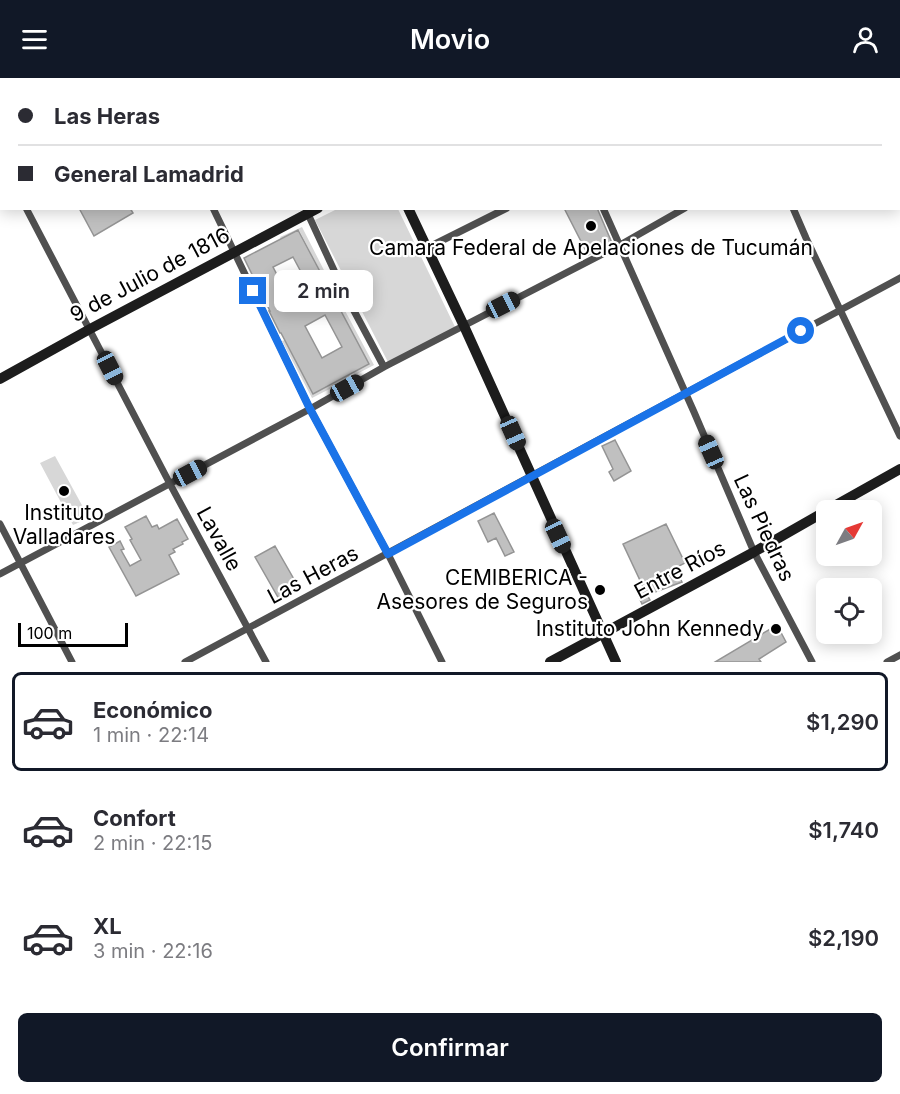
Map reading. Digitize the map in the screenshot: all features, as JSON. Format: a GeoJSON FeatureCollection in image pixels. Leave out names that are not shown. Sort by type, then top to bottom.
{"type":"FeatureCollection","features":[{"type":"Feature","properties":{"kind":"street","name":"Lavalle"},"geometry":{"type":"LineString","coordinates":[[27,210],[266,662]]}},
{"type":"Feature","properties":{"kind":"street"},"geometry":{"type":"LineString","coordinates":[[214,210],[310,409],[388,554],[442,662]]}},
{"type":"Feature","properties":{"kind":"street"},"geometry":{"type":"LineString","coordinates":[[409,210],[465,326],[616,662]]}},
{"type":"Feature","properties":{"kind":"street"},"geometry":{"type":"LineString","coordinates":[[427,248],[503,210]]}},
{"type":"Feature","properties":{"kind":"street","name":"Las Piedras"},"geometry":{"type":"LineString","coordinates":[[604,210],[754,552],[812,662]]}},
{"type":"Feature","properties":{"kind":"street"},"geometry":{"type":"LineString","coordinates":[[0,574],[681,210]]}},
{"type":"Feature","properties":{"kind":"street"},"geometry":{"type":"LineString","coordinates":[[794,210],[900,436]]}},
{"type":"Feature","properties":{"kind":"street","name":"9 de Julio de 1816"},"geometry":{"type":"LineString","coordinates":[[0,379],[313,211]]}},
{"type":"Feature","properties":{"kind":"street"},"geometry":{"type":"LineString","coordinates":[[313,211],[345,294],[384,367]]}},
{"type":"Feature","properties":{"kind":"street","name":"Las Heras"},"geometry":{"type":"LineString","coordinates":[[185,662],[900,278]]}},
{"type":"Feature","properties":{"kind":"street","name":"Entre Ríos"},"geometry":{"type":"LineString","coordinates":[[845,500],[900,469]]}},
{"type":"Feature","properties":{"kind":"street","name":"Entre Ríos"},"geometry":{"type":"LineString","coordinates":[[550,662],[816,516]]}},
{"type":"Feature","properties":{"kind":"street"},"geometry":{"type":"LineString","coordinates":[[0,524],[72,662]]}},
{"type":"Feature","properties":{"kind":"street"},"geometry":{"type":"LineString","coordinates":[[887,662],[900,655]]}},
{"type":"Feature","properties":{"kind":"shaded area"},"geometry":{"type":"Polygon","coordinates":[[[335,210],[398,210],[456,329],[388,362],[315,220],[335,210]]]}},
{"type":"Feature","properties":{"kind":"shaded area"},"geometry":{"type":"Polygon","coordinates":[[[302,227],[330,282],[327,284],[299,230],[281,239],[280,237],[302,227]]]}},
{"type":"Feature","properties":{"kind":"shaded area"},"geometry":{"type":"Polygon","coordinates":[[[342,305],[374,365],[355,375],[353,373],[368,364],[339,307],[342,305]]]}},
{"type":"Feature","properties":{"kind":"shaded area"},"geometry":{"type":"Polygon","coordinates":[[[285,340],[313,394],[349,375],[351,378],[312,398],[282,341],[285,340]]]}},
{"type":"Feature","properties":{"kind":"shaded area","name":"Instituto Valladares"},"geometry":{"type":"Polygon","coordinates":[[[55,456],[89,518],[73,525],[40,463],[55,456]]]}},
{"type":"Feature","properties":{"kind":"building"},"geometry":{"type":"Polygon","coordinates":[[[80,210],[131,210],[133,213],[94,236],[80,210]]]}},
{"type":"Feature","properties":{"kind":"building","name":"Camara Federal de Apelaciones de Tucumán"},"geometry":{"type":"Polygon","coordinates":[[[565,210],[598,210],[612,243],[588,255],[565,210]]]}},
{"type":"Feature","properties":{"kind":"building"},"geometry":{"type":"Polygon","coordinates":[[[298,230],[369,364],[313,394],[280,333],[244,258],[298,230]],[[293,257],[273,267],[290,299],[310,289],[293,257]],[[325,315],[305,326],[322,358],[342,347],[325,315]]]}},
{"type":"Feature","properties":{"kind":"building"},"geometry":{"type":"Polygon","coordinates":[[[615,440],[631,471],[614,481],[609,472],[613,469],[602,446],[615,440]]]}},
{"type":"Feature","properties":{"kind":"building"},"geometry":{"type":"Polygon","coordinates":[[[494,513],[514,552],[505,556],[496,538],[488,542],[478,521],[494,513]]]}},
{"type":"Feature","properties":{"kind":"building"},"geometry":{"type":"Polygon","coordinates":[[[146,516],[152,527],[157,525],[159,529],[177,519],[188,539],[173,549],[175,552],[169,555],[179,574],[136,596],[109,547],[120,541],[124,549],[121,550],[130,566],[141,560],[125,527],[146,516]]]}},
{"type":"Feature","properties":{"kind":"building"},"geometry":{"type":"Polygon","coordinates":[[[666,524],[685,563],[675,568],[682,582],[647,595],[650,600],[642,604],[637,593],[644,589],[623,544],[666,524]]]}},
{"type":"Feature","properties":{"kind":"building"},"geometry":{"type":"Polygon","coordinates":[[[275,546],[299,588],[279,599],[255,557],[275,546]]]}},
{"type":"Feature","properties":{"kind":"building"},"geometry":{"type":"Polygon","coordinates":[[[777,625],[786,642],[759,659],[761,662],[715,662],[777,625]]]}},
{"type":"Feature","properties":{"kind":"place","name":"Camara Federal de Apelaciones de Tucumán"},"geometry":{"type":"Point","coordinates":[591,226]}},
{"type":"Feature","properties":{"kind":"place","name":"Instituto Valladares"},"geometry":{"type":"Point","coordinates":[64,491]}},
{"type":"Feature","properties":{"kind":"place","name":"CEMIBERICA - Asesores de Seguros"},"geometry":{"type":"Point","coordinates":[600,590]}},
{"type":"Feature","properties":{"kind":"place","name":"Instituto John Kennedy"},"geometry":{"type":"Point","coordinates":[776,629]}},
{"type":"Feature","properties":{"kind":"route"},"geometry":{"type":"LineString","coordinates":[[253,291],[310,409],[388,554],[801,331]]}}]}
